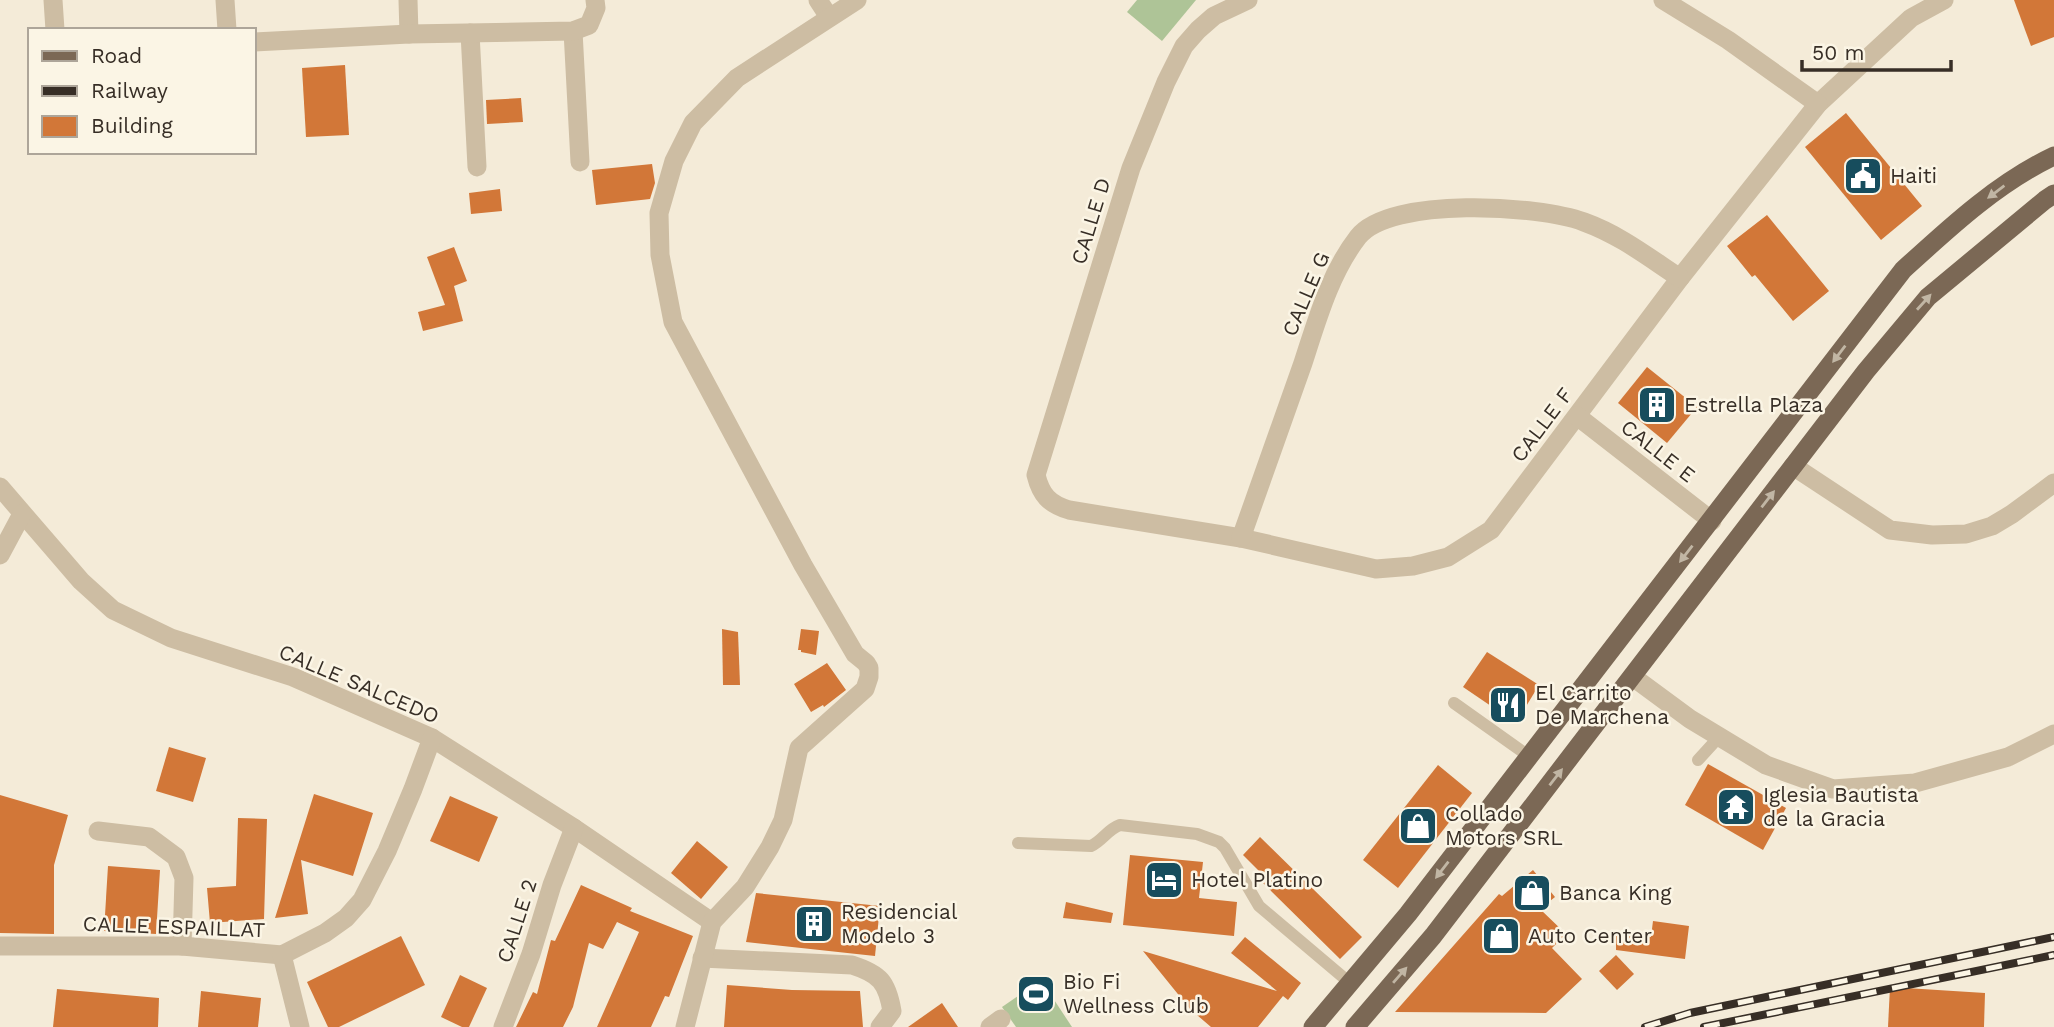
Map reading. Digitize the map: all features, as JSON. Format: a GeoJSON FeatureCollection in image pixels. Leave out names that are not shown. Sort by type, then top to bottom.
{"type":"FeatureCollection","features":[{"type":"Feature","properties":{"kind":"main road"},"geometry":{"type":"LineString","coordinates":[[1313,1027],[1408,914],[1903,270],[1950,227],[2027,169],[2054,156]]}},
{"type":"Feature","properties":{"kind":"main road"},"geometry":{"type":"LineString","coordinates":[[1355,1027],[1433,936],[1866,371],[1928,296],[2054,194]]}},
{"type":"Feature","properties":{"kind":"street"},"geometry":{"type":"LineString","coordinates":[[53,0],[55,28]]}},
{"type":"Feature","properties":{"kind":"street"},"geometry":{"type":"LineString","coordinates":[[225,0],[227,28]]}},
{"type":"Feature","properties":{"kind":"street"},"geometry":{"type":"LineString","coordinates":[[408,0],[409,34]]}},
{"type":"Feature","properties":{"kind":"street"},"geometry":{"type":"LineString","coordinates":[[580,162],[581,28],[596,8],[595,0]]}},
{"type":"Feature","properties":{"kind":"street"},"geometry":{"type":"LineString","coordinates":[[818,0],[830,17]]}},
{"type":"Feature","properties":{"kind":"street"},"geometry":{"type":"LineString","coordinates":[[685,1027],[712,922],[745,887],[770,847],[783,820],[799,748],[865,689],[870,673],[866,663],[855,654],[803,565],[673,322],[660,255],[659,213],[674,161],[693,122],[737,78],[857,0]]}},
{"type":"Feature","properties":{"kind":"street","name":"CALLE D"},"geometry":{"type":"LineString","coordinates":[[1040,491],[1036,475],[1046,442],[1131,168],[1166,82],[1184,46],[1198,30],[1214,16],[1248,0]]}},
{"type":"Feature","properties":{"kind":"street"},"geometry":{"type":"LineString","coordinates":[[1663,0],[1728,40],[1818,104]]}},
{"type":"Feature","properties":{"kind":"street","name":"CALLE F"},"geometry":{"type":"LineString","coordinates":[[1040,491],[1055,506],[1069,510],[1241,538],[1376,569],[1413,566],[1448,557],[1491,530],[1679,278],[1818,104],[1912,18],[1944,0]]}},
{"type":"Feature","properties":{"kind":"street"},"geometry":{"type":"LineString","coordinates":[[256,42],[581,28]]}},
{"type":"Feature","properties":{"kind":"street"},"geometry":{"type":"LineString","coordinates":[[470,33],[477,167]]}},
{"type":"Feature","properties":{"kind":"street","name":"CALLE G"},"geometry":{"type":"LineString","coordinates":[[1241,538],[1338,268],[1360,234],[1384,219],[1433,209],[1481,207],[1540,211],[1581,220],[1619,236],[1679,278]]}},
{"type":"Feature","properties":{"kind":"street","name":"CALLE E"},"geometry":{"type":"LineString","coordinates":[[1577,416],[1712,521]]}},
{"type":"Feature","properties":{"kind":"street"},"geometry":{"type":"LineString","coordinates":[[1793,466],[1890,530],[1931,535],[1966,534],[1992,526],[2054,482]]}},
{"type":"Feature","properties":{"kind":"street","name":"CALLE SALCEDO"},"geometry":{"type":"LineString","coordinates":[[0,487],[81,581],[113,610],[171,638],[293,677],[432,738],[574,828],[712,922]]}},
{"type":"Feature","properties":{"kind":"street"},"geometry":{"type":"LineString","coordinates":[[0,555],[22,514]]}},
{"type":"Feature","properties":{"kind":"street"},"geometry":{"type":"LineString","coordinates":[[1633,677],[1690,719],[1766,765],[1833,789],[1915,783],[2008,757],[2054,734]]}},
{"type":"Feature","properties":{"kind":"street","name":"CALLE ESPAILLAT"},"geometry":{"type":"LineString","coordinates":[[0,946],[183,946],[282,954],[325,933],[346,918],[362,900],[387,851],[432,738]]}},
{"type":"Feature","properties":{"kind":"street","name":"CALLE 2"},"geometry":{"type":"LineString","coordinates":[[503,1027],[574,828]]}},
{"type":"Feature","properties":{"kind":"street"},"geometry":{"type":"LineString","coordinates":[[98,831],[149,837],[176,857],[184,878],[183,946]]}},
{"type":"Feature","properties":{"kind":"street"},"geometry":{"type":"LineString","coordinates":[[282,954],[300,1027]]}},
{"type":"Feature","properties":{"kind":"street"},"geometry":{"type":"LineString","coordinates":[[702,958],[852,965],[873,972],[888,989],[892,1011],[880,1027]]}},
{"type":"Feature","properties":{"kind":"lane"},"geometry":{"type":"LineString","coordinates":[[1454,703],[1530,757]]}},
{"type":"Feature","properties":{"kind":"lane"},"geometry":{"type":"LineString","coordinates":[[1698,760],[1719,737]]}},
{"type":"Feature","properties":{"kind":"lane"},"geometry":{"type":"LineString","coordinates":[[1018,843],[1091,846],[1120,825],[1211,838],[1225,848],[1259,906],[1350,983]]}},
{"type":"Feature","properties":{"kind":"green space"},"geometry":{"type":"Polygon","coordinates":[[[1137,0],[1196,0],[1162,41],[1127,12],[1137,0]]]}},
{"type":"Feature","properties":{"kind":"green space","name":"Bio Fi Wellness Club"},"geometry":{"type":"Polygon","coordinates":[[[1041,980],[1072,1027],[1016,1027],[1002,1007],[1041,980]]]}},
{"type":"Feature","properties":{"kind":"building"},"geometry":{"type":"Polygon","coordinates":[[[2014,0],[2054,0],[2054,37],[2031,46],[2014,0]]]}},
{"type":"Feature","properties":{"kind":"building"},"geometry":{"type":"Polygon","coordinates":[[[345,65],[349,135],[306,137],[302,68],[345,65]]]}},
{"type":"Feature","properties":{"kind":"building"},"geometry":{"type":"Polygon","coordinates":[[[521,98],[523,122],[487,124],[486,100],[521,98]]]}},
{"type":"Feature","properties":{"kind":"building","name":"Haiti"},"geometry":{"type":"Polygon","coordinates":[[[1846,113],[1922,206],[1881,240],[1805,147],[1846,113]]]}},
{"type":"Feature","properties":{"kind":"building"},"geometry":{"type":"Polygon","coordinates":[[[652,164],[655,183],[650,199],[596,205],[592,170],[652,164]]]}},
{"type":"Feature","properties":{"kind":"building"},"geometry":{"type":"Polygon","coordinates":[[[500,189],[502,211],[471,214],[469,193],[500,189]]]}},
{"type":"Feature","properties":{"kind":"building"},"geometry":{"type":"Polygon","coordinates":[[[1767,215],[1829,291],[1793,321],[1727,246],[1767,215]]]}},
{"type":"Feature","properties":{"kind":"building"},"geometry":{"type":"Polygon","coordinates":[[[454,247],[467,281],[454,286],[463,321],[423,331],[418,312],[445,305],[427,257],[454,247]]]}},
{"type":"Feature","properties":{"kind":"building","name":"Estrella Plaza"},"geometry":{"type":"Polygon","coordinates":[[[1647,367],[1697,407],[1667,443],[1618,403],[1647,367]]]}},
{"type":"Feature","properties":{"kind":"building"},"geometry":{"type":"Polygon","coordinates":[[[722,629],[738,632],[740,685],[723,685],[722,629]]]}},
{"type":"Feature","properties":{"kind":"building"},"geometry":{"type":"Polygon","coordinates":[[[801,629],[819,631],[816,655],[798,650],[801,629]]]}},
{"type":"Feature","properties":{"kind":"building","name":"El Carrito De Marchena"},"geometry":{"type":"Polygon","coordinates":[[[1487,652],[1539,685],[1516,723],[1463,687],[1487,652]]]}},
{"type":"Feature","properties":{"kind":"building"},"geometry":{"type":"Polygon","coordinates":[[[827,663],[846,690],[824,707],[823,705],[811,712],[794,684],[827,663]]]}},
{"type":"Feature","properties":{"kind":"building"},"geometry":{"type":"Polygon","coordinates":[[[169,747],[206,758],[193,802],[156,791],[169,747]]]}},
{"type":"Feature","properties":{"kind":"building","name":"Iglesia Bautista de la Gracia"},"geometry":{"type":"Polygon","coordinates":[[[1708,764],[1786,808],[1763,850],[1685,805],[1708,764]]]}},
{"type":"Feature","properties":{"kind":"building","name":"Collado Motors SRL"},"geometry":{"type":"Polygon","coordinates":[[[1438,765],[1472,793],[1398,888],[1363,860],[1438,765]]]}},
{"type":"Feature","properties":{"kind":"building"},"geometry":{"type":"Polygon","coordinates":[[[314,794],[373,813],[353,876],[301,860],[308,914],[275,918],[314,794]]]}},
{"type":"Feature","properties":{"kind":"building"},"geometry":{"type":"Polygon","coordinates":[[[0,795],[68,815],[54,865],[54,934],[0,933],[0,795]]]}},
{"type":"Feature","properties":{"kind":"building"},"geometry":{"type":"Polygon","coordinates":[[[450,796],[498,817],[479,862],[430,841],[450,796]]]}},
{"type":"Feature","properties":{"kind":"building"},"geometry":{"type":"Polygon","coordinates":[[[238,818],[267,819],[264,919],[210,923],[207,888],[236,886],[238,818]]]}},
{"type":"Feature","properties":{"kind":"building"},"geometry":{"type":"Polygon","coordinates":[[[1260,837],[1362,937],[1340,959],[1260,880],[1264,876],[1243,855],[1260,837]]]}},
{"type":"Feature","properties":{"kind":"building"},"geometry":{"type":"Polygon","coordinates":[[[697,841],[728,867],[701,899],[671,873],[697,841]]]}},
{"type":"Feature","properties":{"kind":"building","name":"Hotel Platino"},"geometry":{"type":"Polygon","coordinates":[[[1130,855],[1203,862],[1199,898],[1237,902],[1234,936],[1123,925],[1130,855]]]}},
{"type":"Feature","properties":{"kind":"building"},"geometry":{"type":"Polygon","coordinates":[[[108,866],[160,870],[156,934],[104,931],[108,866]]]}},
{"type":"Feature","properties":{"kind":"building","name":"Auto Center"},"geometry":{"type":"Polygon","coordinates":[[[1533,870],[1555,897],[1540,909],[1566,934],[1552,948],[1582,979],[1546,1013],[1395,1012],[1499,894],[1502,896],[1533,870]]]}},
{"type":"Feature","properties":{"kind":"building"},"geometry":{"type":"Polygon","coordinates":[[[581,885],[632,908],[630,911],[693,936],[669,997],[665,996],[651,1027],[597,1027],[639,932],[617,922],[603,949],[589,943],[573,1007],[563,1027],[516,1027],[533,992],[537,994],[551,940],[555,941],[581,885]]]}},
{"type":"Feature","properties":{"kind":"building","name":"Residencial Modelo 3"},"geometry":{"type":"Polygon","coordinates":[[[756,893],[880,906],[875,956],[746,942],[756,893]]]}},
{"type":"Feature","properties":{"kind":"building"},"geometry":{"type":"Polygon","coordinates":[[[1066,902],[1113,913],[1111,923],[1063,918],[1066,902]]]}},
{"type":"Feature","properties":{"kind":"building"},"geometry":{"type":"Polygon","coordinates":[[[1653,921],[1689,926],[1685,959],[1616,950],[1616,935],[1651,937],[1653,921]]]}},
{"type":"Feature","properties":{"kind":"building"},"geometry":{"type":"Polygon","coordinates":[[[401,936],[425,985],[339,1027],[328,1027],[307,982],[401,936]]]}},
{"type":"Feature","properties":{"kind":"building"},"geometry":{"type":"Polygon","coordinates":[[[1245,937],[1301,983],[1288,1000],[1283,996],[1258,1027],[1211,1027],[1190,1009],[1143,951],[1277,991],[1231,953],[1245,937]]]}},
{"type":"Feature","properties":{"kind":"building"},"geometry":{"type":"Polygon","coordinates":[[[1616,955],[1634,974],[1617,990],[1599,971],[1616,955]]]}},
{"type":"Feature","properties":{"kind":"building"},"geometry":{"type":"Polygon","coordinates":[[[460,975],[487,988],[469,1027],[462,1027],[441,1017],[460,975]]]}},
{"type":"Feature","properties":{"kind":"building"},"geometry":{"type":"Polygon","coordinates":[[[727,985],[860,991],[863,1027],[724,1027],[727,985]]]}},
{"type":"Feature","properties":{"kind":"building"},"geometry":{"type":"Polygon","coordinates":[[[1890,987],[1985,993],[1984,1027],[1888,1027],[1890,987]]]}},
{"type":"Feature","properties":{"kind":"building"},"geometry":{"type":"Polygon","coordinates":[[[57,989],[159,998],[158,1027],[53,1027],[57,989]]]}},
{"type":"Feature","properties":{"kind":"building"},"geometry":{"type":"Polygon","coordinates":[[[201,991],[261,998],[258,1027],[198,1027],[201,991]]]}},
{"type":"Feature","properties":{"kind":"building"},"geometry":{"type":"Polygon","coordinates":[[[942,1003],[958,1027],[908,1027],[942,1003]]]}},
{"type":"Feature","properties":{"kind":"railway"},"geometry":{"type":"LineString","coordinates":[[1645,1027],[1690,1013],[2054,937]]}},
{"type":"Feature","properties":{"kind":"railway"},"geometry":{"type":"LineString","coordinates":[[1704,1027],[2054,955]]}},
{"type":"Feature","properties":{"kind":"place","name":"Haiti"},"geometry":{"type":"Point","coordinates":[1863,176]}},
{"type":"Feature","properties":{"kind":"place","name":"Estrella Plaza"},"geometry":{"type":"Point","coordinates":[1657,405]}},
{"type":"Feature","properties":{"kind":"place","name":"El Carrito De Marchena"},"geometry":{"type":"Point","coordinates":[1508,705]}},
{"type":"Feature","properties":{"kind":"place","name":"Iglesia Bautista de la Gracia"},"geometry":{"type":"Point","coordinates":[1736,807]}},
{"type":"Feature","properties":{"kind":"place","name":"Collado Motors SRL"},"geometry":{"type":"Point","coordinates":[1418,826]}},
{"type":"Feature","properties":{"kind":"place","name":"Hotel Platino"},"geometry":{"type":"Point","coordinates":[1164,880]}},
{"type":"Feature","properties":{"kind":"place","name":"Banca King"},"geometry":{"type":"Point","coordinates":[1532,893]}},
{"type":"Feature","properties":{"kind":"place","name":"Residencial Modelo 3"},"geometry":{"type":"Point","coordinates":[814,924]}},
{"type":"Feature","properties":{"kind":"place","name":"Auto Center"},"geometry":{"type":"Point","coordinates":[1501,936]}},
{"type":"Feature","properties":{"kind":"place","name":"Bio Fi Wellness Club"},"geometry":{"type":"Point","coordinates":[1036,994]}}]}
